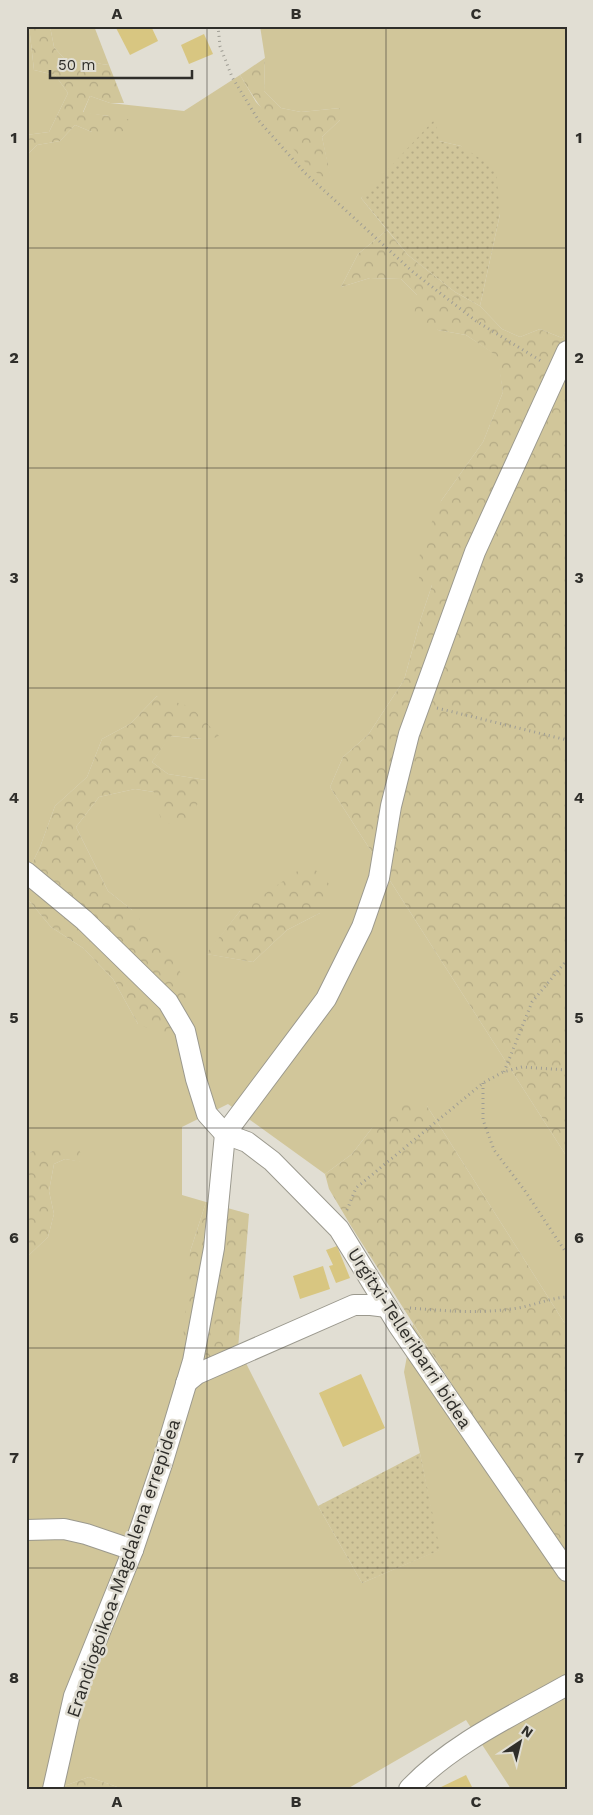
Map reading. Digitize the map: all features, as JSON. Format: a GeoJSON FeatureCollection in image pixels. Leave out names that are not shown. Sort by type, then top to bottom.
{"type":"FeatureCollection","features":[{"type":"Feature","properties":{"kind":"street"},"geometry":{"type":"LineString","coordinates":[[26,872],[84,920],[168,1002],[184,1031],[196,1079],[208,1114],[225,1134],[326,999],[362,927],[379,878],[391,806],[409,734],[475,552],[567,351]]}},
{"type":"Feature","properties":{"kind":"street","name":"Urgitxi-Telleribarri bidea"},"geometry":{"type":"LineString","coordinates":[[225,1134],[247,1142],[272,1161],[339,1229],[386,1307],[567,1572]]}},
{"type":"Feature","properties":{"kind":"street","name":"Erandiogoikoa-Magdalena errepidea"},"geometry":{"type":"LineString","coordinates":[[53,1789],[74,1696],[133,1550],[162,1464],[193,1361],[214,1248],[225,1134]]}},
{"type":"Feature","properties":{"kind":"street"},"geometry":{"type":"LineString","coordinates":[[186,1382],[197,1374],[354,1305],[386,1307]]}},
{"type":"Feature","properties":{"kind":"street"},"geometry":{"type":"LineString","coordinates":[[26,1530],[64,1529],[86,1534],[133,1550]]}},
{"type":"Feature","properties":{"kind":"street"},"geometry":{"type":"LineString","coordinates":[[410,1789],[437,1763],[451,1753],[567,1685]]}},
{"type":"Feature","properties":{"kind":"path"},"geometry":{"type":"LineString","coordinates":[[218,26],[220,46],[232,77],[259,121],[305,173],[413,272],[476,320],[557,372]]}},
{"type":"Feature","properties":{"kind":"path"},"geometry":{"type":"LineString","coordinates":[[420,704],[567,740]]}},
{"type":"Feature","properties":{"kind":"path"},"geometry":{"type":"LineString","coordinates":[[504,1072],[532,1002],[567,960]]}},
{"type":"Feature","properties":{"kind":"path"},"geometry":{"type":"LineString","coordinates":[[339,1229],[356,1188],[483,1083],[504,1072],[522,1067],[567,1070]]}},
{"type":"Feature","properties":{"kind":"path"},"geometry":{"type":"LineString","coordinates":[[483,1083],[483,1120],[494,1150],[525,1190],[567,1254]]}},
{"type":"Feature","properties":{"kind":"path"},"geometry":{"type":"LineString","coordinates":[[386,1307],[475,1313],[519,1308],[555,1298],[567,1297]]}},
{"type":"Feature","properties":{"kind":"green space"},"geometry":{"type":"Polygon","coordinates":[[[26,26],[29,26],[34,70],[55,75],[68,93],[49,132],[26,135],[26,26]]]}},
{"type":"Feature","properties":{"kind":"green space"},"geometry":{"type":"Polygon","coordinates":[[[29,26],[50,26],[54,47],[69,64],[87,62],[109,65],[124,103],[110,103],[90,96],[83,112],[133,120],[119,135],[92,132],[75,125],[60,141],[37,145],[26,156],[26,135],[49,132],[68,93],[55,75],[34,70],[29,26]]]}},
{"type":"Feature","properties":{"kind":"green space"},"geometry":{"type":"Polygon","coordinates":[[[50,26],[94,26],[109,65],[87,62],[69,64],[54,47],[50,26]]]}},
{"type":"Feature","properties":{"kind":"green space"},"geometry":{"type":"Polygon","coordinates":[[[260,26],[567,26],[567,328],[562,338],[540,329],[520,337],[502,329],[480,306],[500,214],[461,146],[439,141],[361,198],[387,230],[358,254],[341,287],[370,278],[401,279],[417,295],[438,330],[466,335],[498,356],[503,392],[483,442],[441,501],[432,585],[404,680],[368,735],[343,757],[330,787],[567,1157],[567,1327],[427,1106],[372,1128],[352,1154],[325,1174],[228,1104],[182,1127],[182,1195],[206,1202],[190,1252],[318,1506],[362,1583],[439,1550],[404,1372],[413,1324],[567,1565],[567,1789],[511,1789],[466,1720],[347,1789],[123,1789],[89,1777],[56,1789],[26,1789],[26,1258],[48,1237],[54,1214],[49,1191],[54,1164],[65,1159],[85,1162],[32,1151],[26,1155],[26,897],[51,927],[83,948],[113,979],[138,1024],[132,910],[108,891],[76,827],[99,797],[135,789],[154,792],[206,780],[168,774],[152,762],[170,736],[202,739],[157,696],[130,724],[102,739],[87,777],[55,806],[40,847],[26,876],[26,156],[37,145],[60,141],[75,125],[92,132],[109,116],[83,113],[90,96],[110,103],[184,111],[240,75],[256,102],[331,181],[322,137],[340,120],[340,108],[301,112],[281,108],[264,91],[265,58],[260,26]],[[240,911],[207,954],[253,962],[287,930],[320,913],[240,911]]]}},
{"type":"Feature","properties":{"kind":"green space"},"geometry":{"type":"Polygon","coordinates":[[[265,58],[264,91],[281,108],[301,112],[340,108],[340,120],[322,137],[332,182],[314,171],[292,148],[264,112],[240,75],[265,58]]]}},
{"type":"Feature","properties":{"kind":"green space"},"geometry":{"type":"Polygon","coordinates":[[[435,119],[439,141],[461,146],[496,169],[500,214],[480,306],[455,292],[408,255],[361,198],[435,119]]]}},
{"type":"Feature","properties":{"kind":"green space"},"geometry":{"type":"Polygon","coordinates":[[[387,230],[408,255],[455,292],[480,306],[502,329],[520,337],[540,329],[562,338],[567,328],[567,1157],[330,787],[343,757],[368,735],[404,680],[432,585],[419,581],[420,549],[441,501],[483,442],[503,392],[497,356],[466,335],[438,330],[414,316],[417,295],[401,279],[370,278],[341,287],[358,254],[387,230]]]}},
{"type":"Feature","properties":{"kind":"green space"},"geometry":{"type":"Polygon","coordinates":[[[157,696],[191,707],[220,737],[202,739],[171,736],[152,762],[168,774],[206,780],[191,822],[162,824],[154,792],[135,789],[99,797],[76,827],[108,891],[132,910],[174,960],[194,999],[165,1035],[138,1024],[113,979],[83,948],[51,927],[26,897],[26,876],[40,847],[55,806],[87,777],[102,739],[130,724],[157,696]]]}},
{"type":"Feature","properties":{"kind":"green space"},"geometry":{"type":"Polygon","coordinates":[[[309,863],[333,888],[320,913],[287,930],[253,962],[206,954],[240,911],[309,863]]]}},
{"type":"Feature","properties":{"kind":"green space"},"geometry":{"type":"Polygon","coordinates":[[[396,1102],[427,1106],[567,1327],[567,1565],[329,1189],[325,1174],[352,1154],[372,1128],[396,1102]]]}},
{"type":"Feature","properties":{"kind":"green space"},"geometry":{"type":"Polygon","coordinates":[[[79,1150],[86,1163],[65,1159],[54,1164],[49,1191],[54,1214],[48,1237],[26,1258],[26,1155],[32,1151],[79,1150]]]}},
{"type":"Feature","properties":{"kind":"green space"},"geometry":{"type":"Polygon","coordinates":[[[206,1202],[249,1214],[238,1349],[217,1365],[183,1339],[190,1252],[206,1202]]]}},
{"type":"Feature","properties":{"kind":"green space"},"geometry":{"type":"Polygon","coordinates":[[[420,1453],[440,1550],[362,1583],[318,1506],[420,1453]]]}},
{"type":"Feature","properties":{"kind":"green space"},"geometry":{"type":"Polygon","coordinates":[[[89,1777],[123,1789],[56,1789],[89,1777]]]}},
{"type":"Feature","properties":{"kind":"building"},"geometry":{"type":"Polygon","coordinates":[[[115,26],[151,26],[158,41],[130,55],[115,26]]]}},
{"type":"Feature","properties":{"kind":"building"},"geometry":{"type":"Polygon","coordinates":[[[204,34],[213,54],[189,64],[181,45],[204,34]]]}},
{"type":"Feature","properties":{"kind":"building"},"geometry":{"type":"Polygon","coordinates":[[[337,1246],[350,1278],[336,1283],[329,1266],[333,1265],[326,1250],[337,1246]]]}},
{"type":"Feature","properties":{"kind":"building"},"geometry":{"type":"Polygon","coordinates":[[[323,1266],[330,1289],[300,1299],[293,1276],[323,1266]]]}},
{"type":"Feature","properties":{"kind":"building"},"geometry":{"type":"Polygon","coordinates":[[[361,1374],[385,1428],[343,1447],[319,1393],[361,1374]]]}},
{"type":"Feature","properties":{"kind":"building"},"geometry":{"type":"Polygon","coordinates":[[[466,1775],[473,1789],[437,1789],[466,1775]]]}}]}
